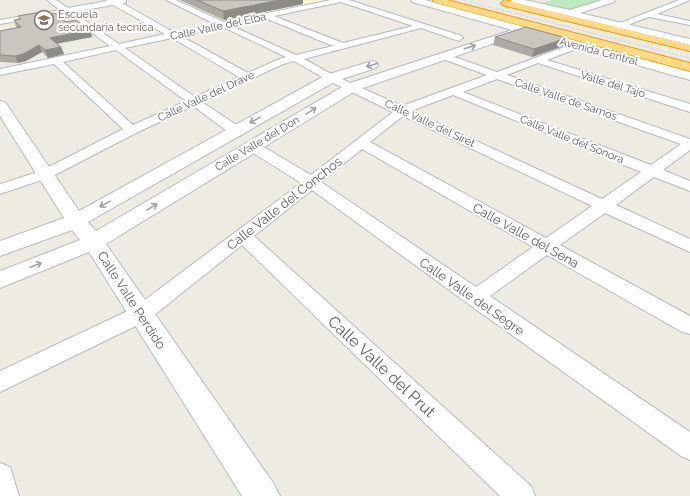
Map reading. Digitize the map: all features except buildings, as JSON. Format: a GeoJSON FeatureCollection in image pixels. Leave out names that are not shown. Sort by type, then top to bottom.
{"type":"FeatureCollection","features":[{"type":"Feature","properties":{"kind":"highway","name":"Avenida Central"},"geometry":{"type":"LineString","coordinates":[[436,0],[690,67]]}},
{"type":"Feature","properties":{"kind":"highway","name":"Avenida Central"},"geometry":{"type":"LineString","coordinates":[[494,0],[690,48]]}},
{"type":"Feature","properties":{"kind":"highway"},"geometry":{"type":"LineString","coordinates":[[624,50],[690,73]]}},
{"type":"Feature","properties":{"kind":"street"},"geometry":{"type":"LineString","coordinates":[[51,0],[236,131]]}},
{"type":"Feature","properties":{"kind":"street"},"geometry":{"type":"LineString","coordinates":[[0,22],[66,11],[112,1],[132,0]]}},
{"type":"Feature","properties":{"kind":"street","name":"Calle Valle del Siret"},"geometry":{"type":"LineString","coordinates":[[170,0],[294,58],[331,78],[352,86],[690,246]]}},
{"type":"Feature","properties":{"kind":"street"},"geometry":{"type":"LineString","coordinates":[[341,0],[459,38]]}},
{"type":"Feature","properties":{"kind":"street","name":"Calle Valle del Elba"},"geometry":{"type":"LineString","coordinates":[[0,72],[341,0]]}},
{"type":"Feature","properties":{"kind":"street","name":"Avenida Central"},"geometry":{"type":"LineString","coordinates":[[415,0],[690,76]]}},
{"type":"Feature","properties":{"kind":"street"},"geometry":{"type":"LineString","coordinates":[[514,0],[690,42]]}},
{"type":"Feature","properties":{"kind":"street"},"geometry":{"type":"LineString","coordinates":[[528,3],[540,0]]}},
{"type":"Feature","properties":{"kind":"street"},"geometry":{"type":"LineString","coordinates":[[579,0],[602,3]]}},
{"type":"Feature","properties":{"kind":"street"},"geometry":{"type":"LineString","coordinates":[[570,13],[611,0]]}},
{"type":"Feature","properties":{"kind":"street"},"geometry":{"type":"LineString","coordinates":[[619,25],[686,0]]}},
{"type":"Feature","properties":{"kind":"street"},"geometry":{"type":"LineString","coordinates":[[112,1],[246,76]]}},
{"type":"Feature","properties":{"kind":"street"},"geometry":{"type":"LineString","coordinates":[[660,2],[690,8]]}},
{"type":"Feature","properties":{"kind":"street"},"geometry":{"type":"LineString","coordinates":[[6,13],[14,19]]}},
{"type":"Feature","properties":{"kind":"street"},"geometry":{"type":"LineString","coordinates":[[648,14],[690,23]]}},
{"type":"Feature","properties":{"kind":"street"},"geometry":{"type":"LineString","coordinates":[[266,16],[342,46]]}},
{"type":"Feature","properties":{"kind":"street","name":"Calle Valle del Don"},"geometry":{"type":"LineString","coordinates":[[0,249],[76,221],[331,78],[502,24]]}},
{"type":"Feature","properties":{"kind":"street","name":"Calle Valle del Drave"},"geometry":{"type":"LineString","coordinates":[[0,188],[46,174],[131,130],[246,76],[280,62],[421,26]]}},
{"type":"Feature","properties":{"kind":"street","name":"Calle Valle del Don"},"geometry":{"type":"LineString","coordinates":[[0,280],[94,242],[352,86],[524,30]]}},
{"type":"Feature","properties":{"kind":"street","name":"Calle Valle del Conchos"},"geometry":{"type":"LineString","coordinates":[[0,382],[141,314],[403,110],[578,45]]}},
{"type":"Feature","properties":{"kind":"street","name":"Calle Valle de Samos"},"geometry":{"type":"LineString","coordinates":[[443,56],[690,143]]}},
{"type":"Feature","properties":{"kind":"street"},"geometry":{"type":"LineString","coordinates":[[56,60],[131,130]]}},
{"type":"Feature","properties":{"kind":"street","name":"Valle del Tajo"},"geometry":{"type":"LineString","coordinates":[[537,60],[690,108]]}},
{"type":"Feature","properties":{"kind":"street","name":"Calle Valle del Sonora"},"geometry":{"type":"LineString","coordinates":[[454,92],[690,186]]}},
{"type":"Feature","properties":{"kind":"street","name":"Calle Valle Perdido"},"geometry":{"type":"LineString","coordinates":[[0,105],[76,221],[94,242],[262,496]]}},
{"type":"Feature","properties":{"kind":"street","name":"Calle Valle del Sena"},"geometry":{"type":"LineString","coordinates":[[362,143],[690,326]]}},
{"type":"Feature","properties":{"kind":"street"},"geometry":{"type":"LineString","coordinates":[[474,298],[690,143]]}},
{"type":"Feature","properties":{"kind":"street","name":"Calle Valle del Segre"},"geometry":{"type":"LineString","coordinates":[[252,146],[311,182],[474,298],[690,447]]}},
{"type":"Feature","properties":{"kind":"street","name":"Calle Valle del Prut"},"geometry":{"type":"LineString","coordinates":[[243,236],[521,496]]}},
{"type":"Feature","properties":{"kind":"street"},"geometry":{"type":"LineString","coordinates":[[0,477],[5,496]]}},
{"type":"Feature","properties":{"kind":"shaded area"},"geometry":{"type":"Polygon","coordinates":[[[173,0],[332,0],[221,23],[173,0]]]}},
{"type":"Feature","properties":{"kind":"green space"},"geometry":{"type":"Polygon","coordinates":[[[552,0],[605,0],[571,11],[541,3],[552,0]]]}},
{"type":"Feature","properties":{"kind":"railway"},"geometry":{"type":"LineString","coordinates":[[462,0],[690,58]]}},
{"type":"Feature","properties":{"kind":"place","name":"Escuela secundaria tecnica"},"geometry":{"type":"Point","coordinates":[44,20]}}]}
